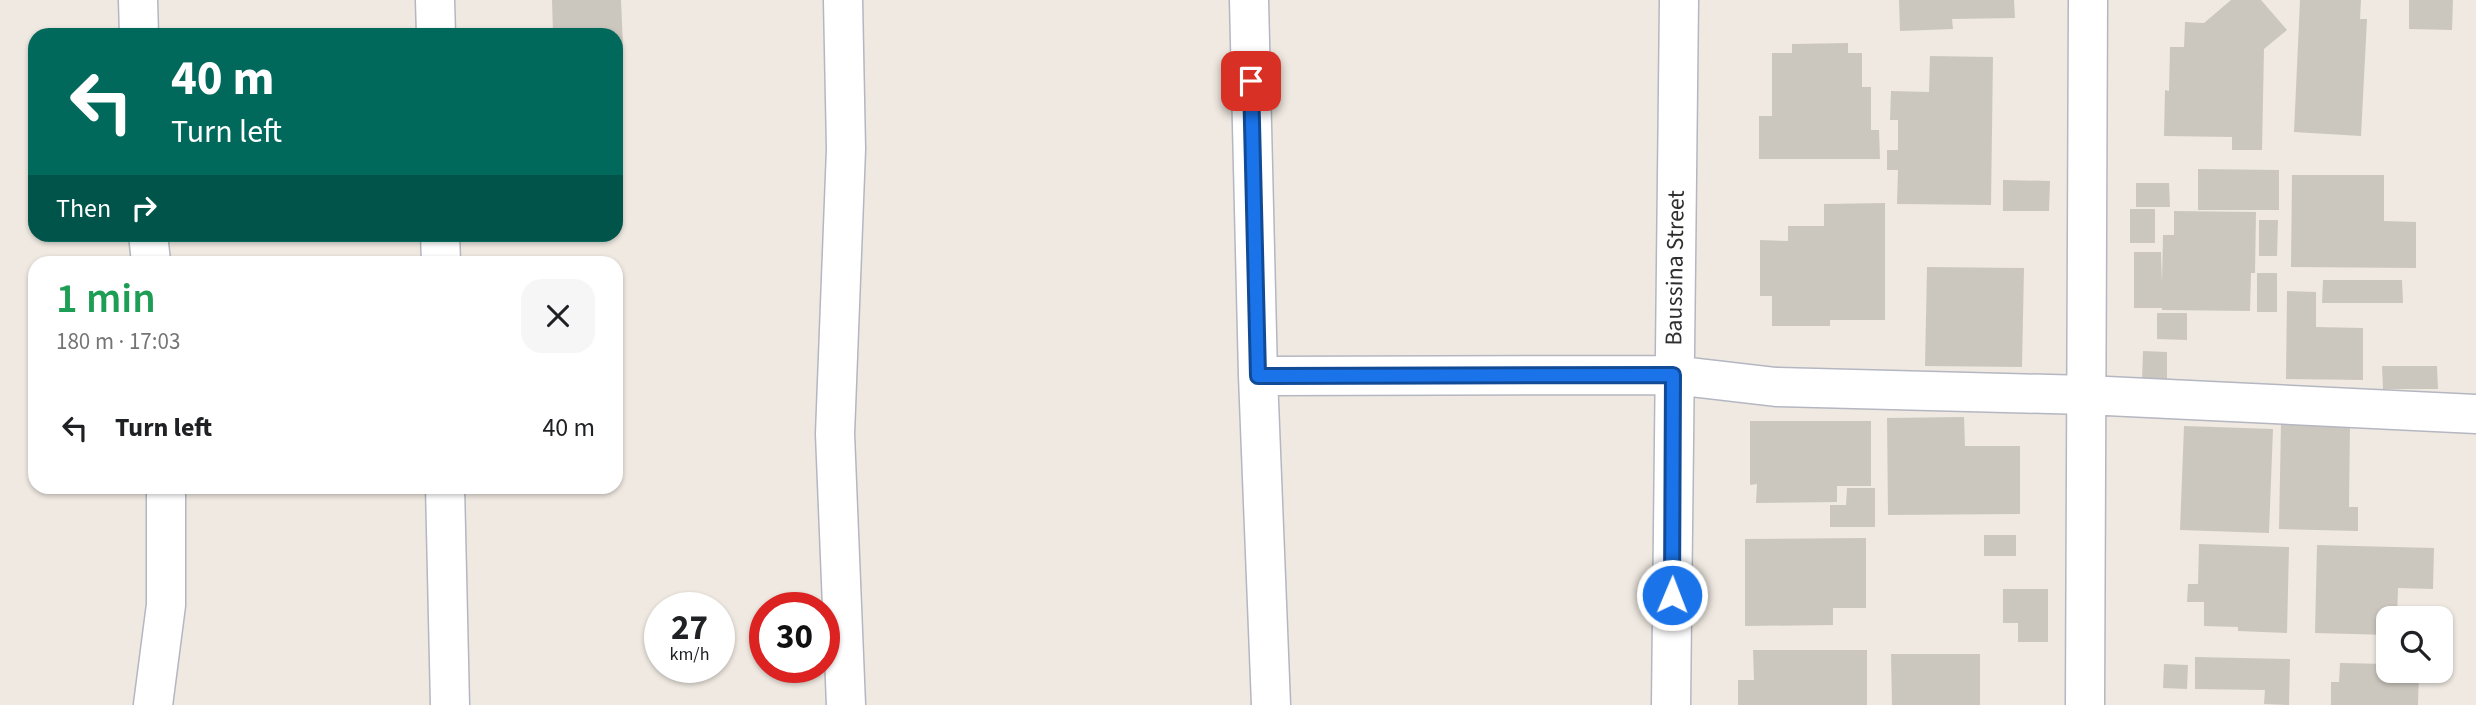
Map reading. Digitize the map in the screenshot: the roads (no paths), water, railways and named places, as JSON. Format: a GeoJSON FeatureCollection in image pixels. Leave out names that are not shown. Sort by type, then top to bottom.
{"type":"FeatureCollection","features":[{"type":"Feature","properties":{"kind":"street"},"geometry":{"type":"LineString","coordinates":[[138,0],[139,28]]}},
{"type":"Feature","properties":{"kind":"street"},"geometry":{"type":"LineString","coordinates":[[435,0],[436,28]]}},
{"type":"Feature","properties":{"kind":"street"},"geometry":{"type":"LineString","coordinates":[[843,0],[846,149],[835,434],[846,705]]}},
{"type":"Feature","properties":{"kind":"street"},"geometry":{"type":"LineString","coordinates":[[1249,0],[1258,376],[1271,705]]}},
{"type":"Feature","properties":{"kind":"street","name":"Baussina Street"},"geometry":{"type":"LineString","coordinates":[[1671,705],[1679,0]]}},
{"type":"Feature","properties":{"kind":"street"},"geometry":{"type":"LineString","coordinates":[[2085,705],[2088,0]]}},
{"type":"Feature","properties":{"kind":"street"},"geometry":{"type":"LineString","coordinates":[[1258,376],[1673,375],[1776,387],[2086,396],[2476,414]]}},
{"type":"Feature","properties":{"kind":"street"},"geometry":{"type":"LineString","coordinates":[[153,705],[166,605],[166,494]]}},
{"type":"Feature","properties":{"kind":"street"},"geometry":{"type":"LineString","coordinates":[[445,494],[450,705]]}}]}
